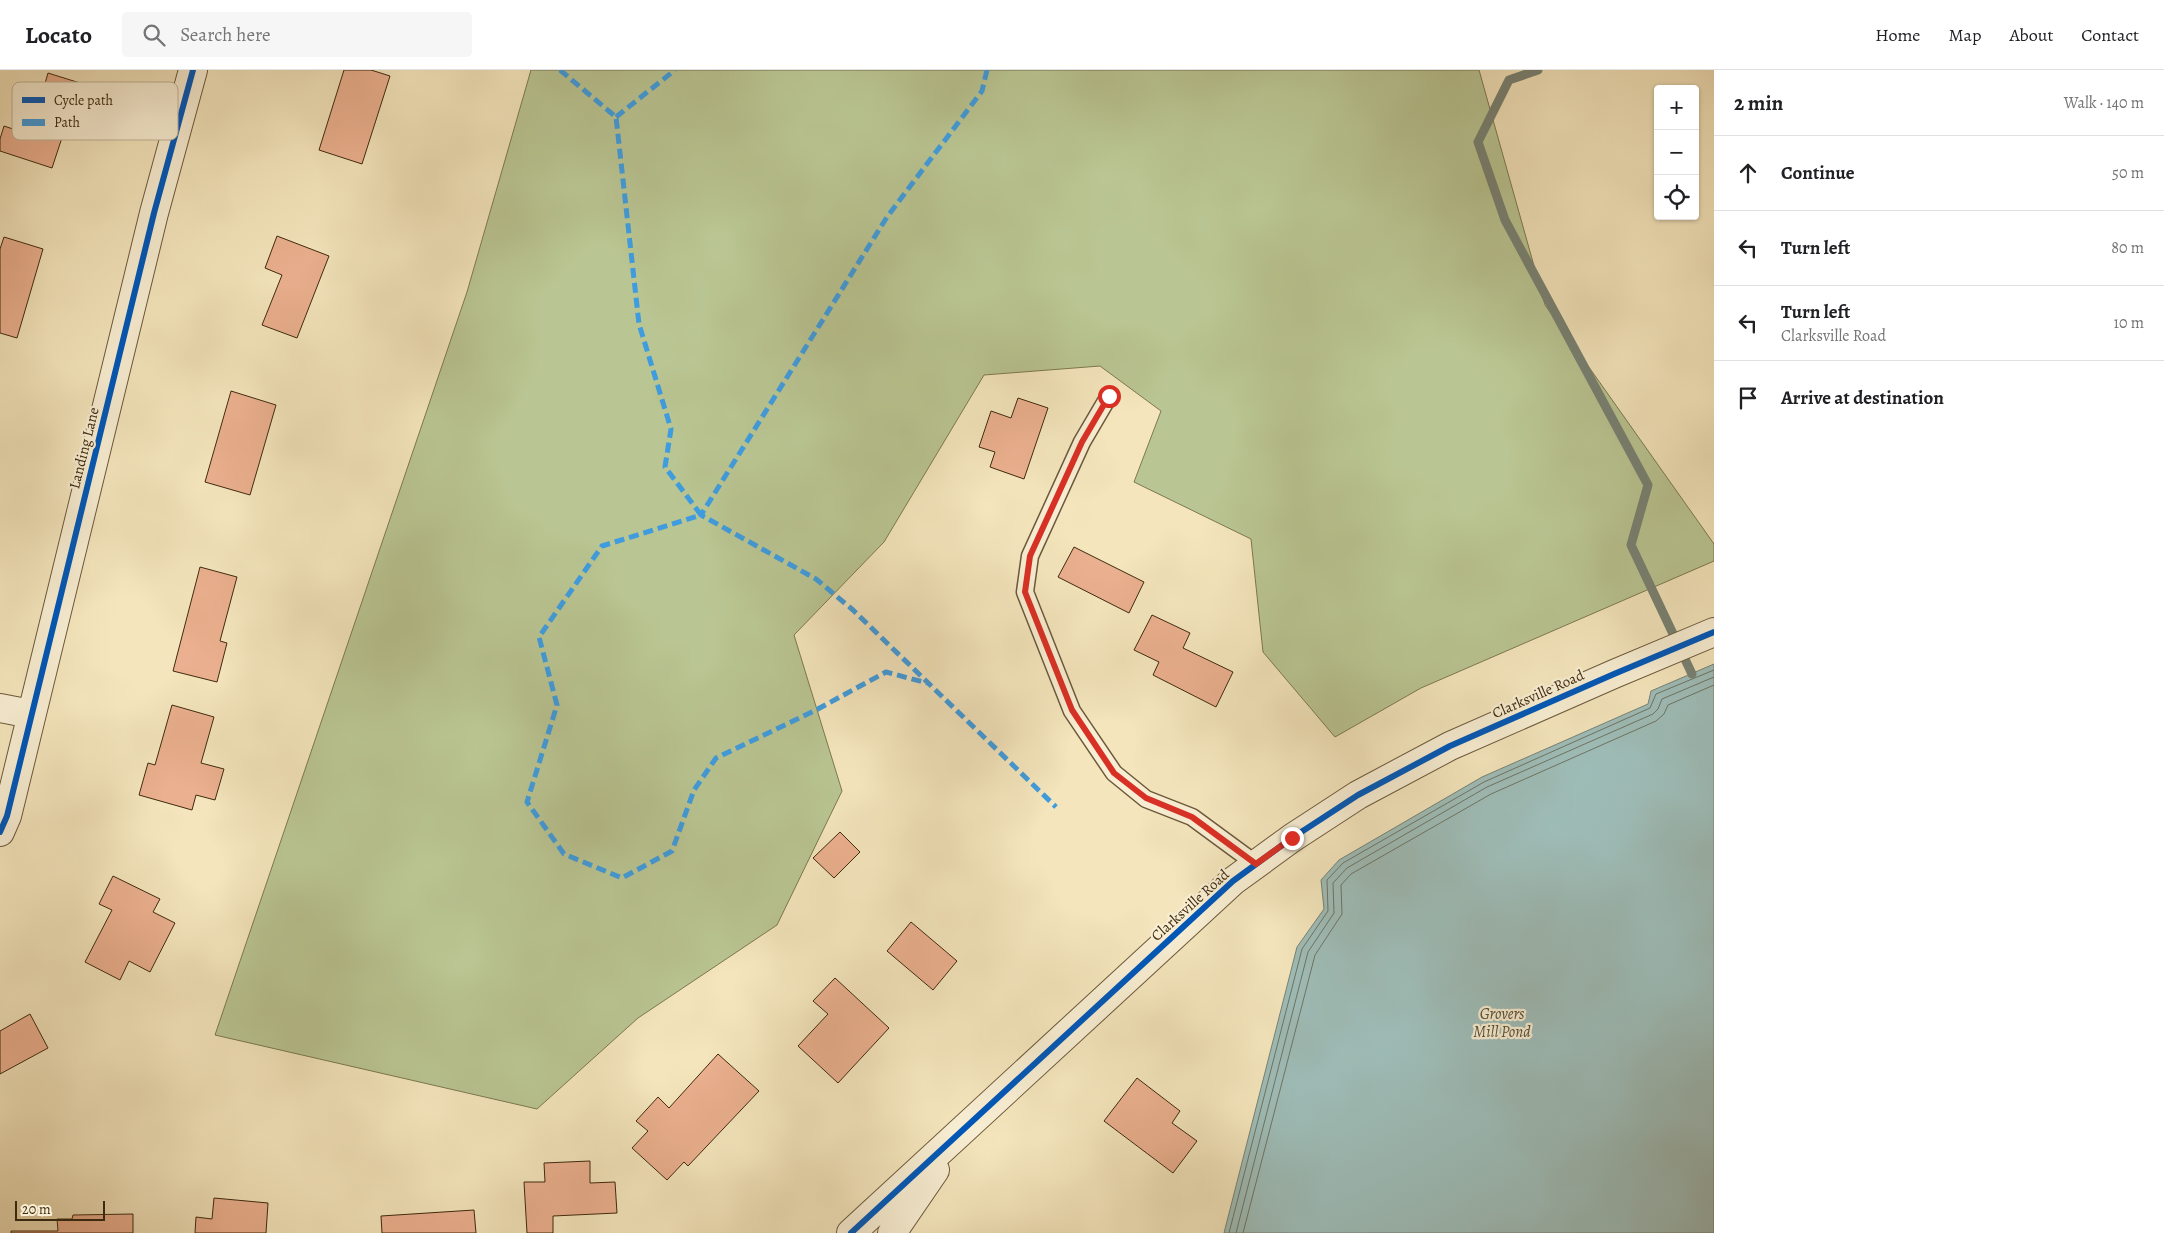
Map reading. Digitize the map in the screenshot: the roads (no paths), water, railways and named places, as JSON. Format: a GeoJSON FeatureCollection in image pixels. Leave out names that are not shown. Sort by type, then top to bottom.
{"type":"FeatureCollection","features":[{"type":"Feature","properties":{"kind":"street","name":"Landing Lane"},"geometry":{"type":"LineString","coordinates":[[178,125],[193,70]]}},
{"type":"Feature","properties":{"kind":"street","name":"Landing Lane"},"geometry":{"type":"LineString","coordinates":[[0,832],[7,816],[154,214],[174,140]]}},
{"type":"Feature","properties":{"kind":"street","name":"Clarksville Road"},"geometry":{"type":"LineString","coordinates":[[851,1233],[1233,881],[1256,864],[1358,795],[1450,746],[1705,636]]}},
{"type":"Feature","properties":{"kind":"street"},"geometry":{"type":"LineString","coordinates":[[0,708],[32,714]]}},
{"type":"Feature","properties":{"kind":"street"},"geometry":{"type":"LineString","coordinates":[[892,1233],[964,1128]]}},
{"type":"Feature","properties":{"kind":"lane"},"geometry":{"type":"LineString","coordinates":[[1109,396],[1082,442],[1030,556],[1025,592],[1072,710],[1114,773],[1146,798],[1192,817],[1256,864]]}},
{"type":"Feature","properties":{"kind":"water","name":"Grovers Mill Pond"},"geometry":{"type":"Polygon","coordinates":[[[1714,664],[1714,1233],[1224,1233],[1297,947],[1324,909],[1321,880],[1339,860],[1482,777],[1648,704],[1651,691],[1714,664]]]}},
{"type":"Feature","properties":{"kind":"waterway"},"geometry":{"type":"LineString","coordinates":[[1538,70],[1509,80],[1478,142],[1505,220],[1648,485],[1631,545],[1692,674]]}}]}
